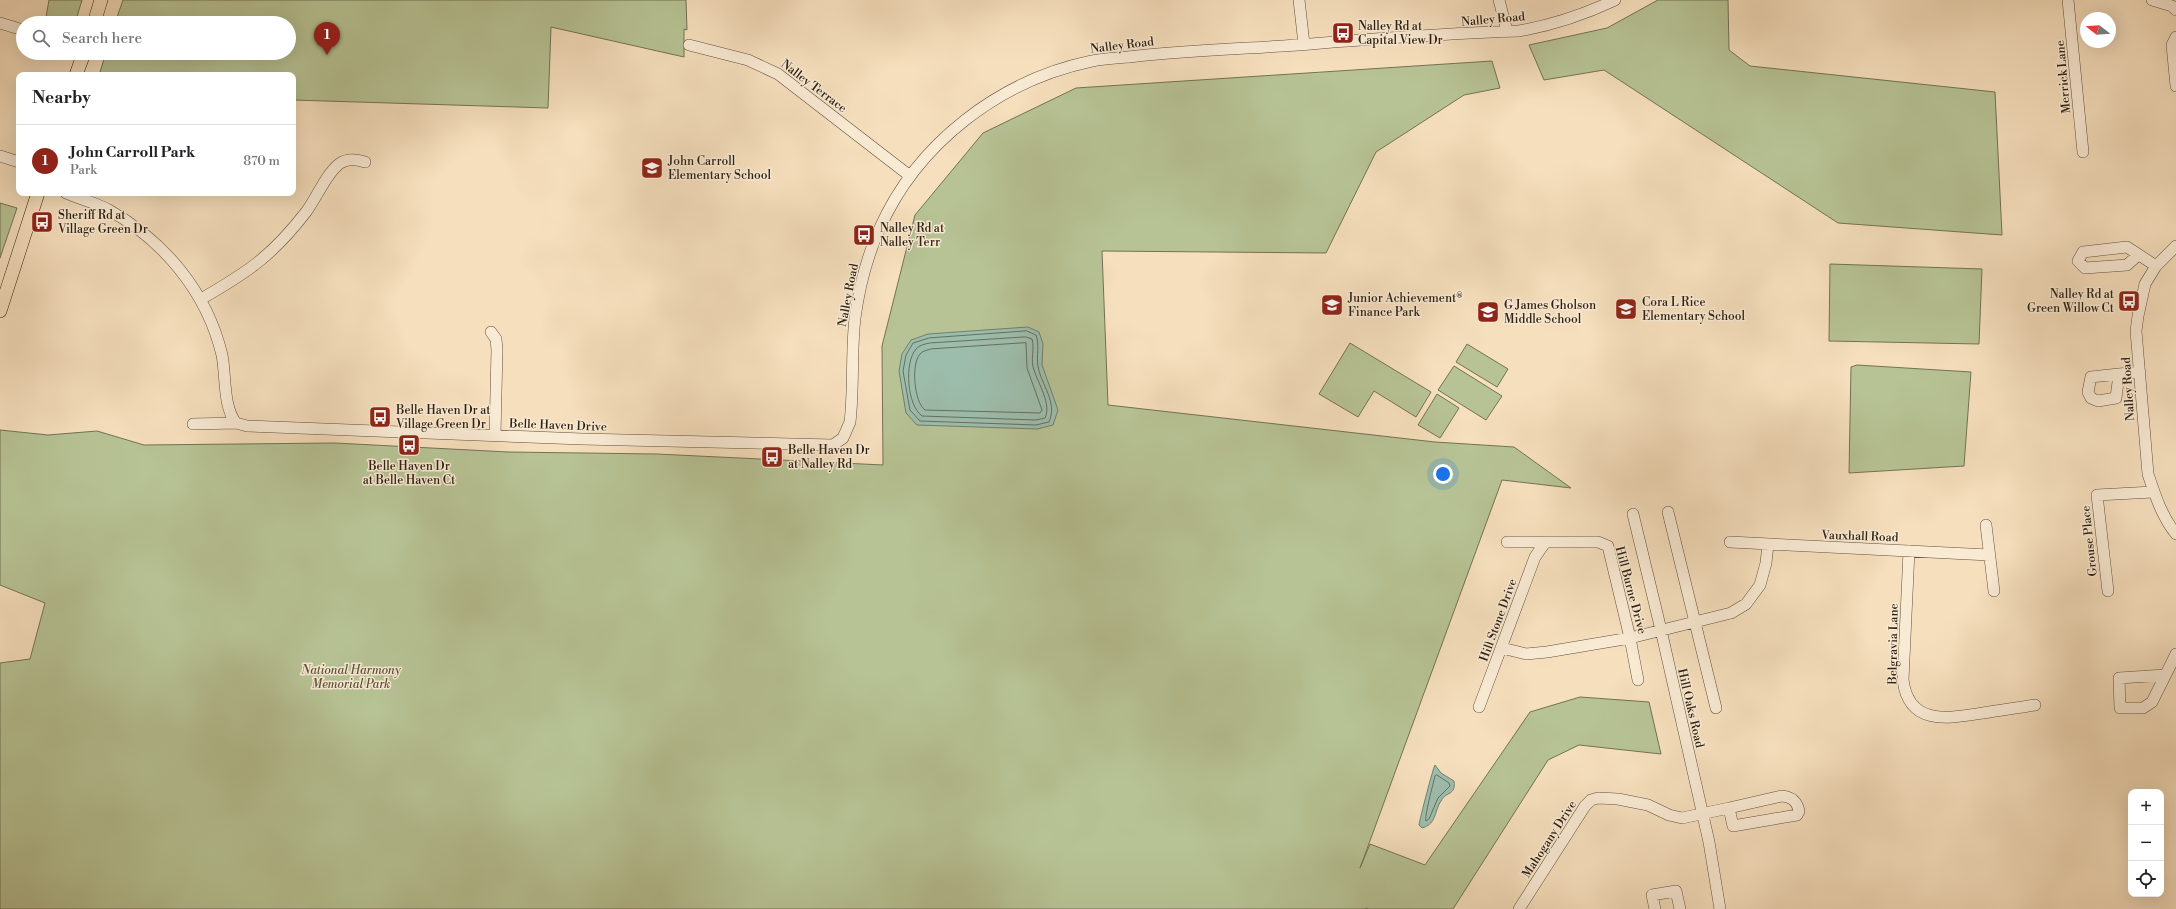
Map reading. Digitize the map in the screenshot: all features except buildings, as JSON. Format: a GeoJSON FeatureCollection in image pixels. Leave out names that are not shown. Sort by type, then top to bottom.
{"type":"FeatureCollection","features":[{"type":"Feature","properties":{"kind":"main road"},"geometry":{"type":"LineString","coordinates":[[96,16],[101,0]]}},
{"type":"Feature","properties":{"kind":"main road"},"geometry":{"type":"LineString","coordinates":[[77,72],[81,60]]}},
{"type":"Feature","properties":{"kind":"main road"},"geometry":{"type":"LineString","coordinates":[[0,311],[37,196]]}},
{"type":"Feature","properties":{"kind":"street"},"geometry":{"type":"LineString","coordinates":[[1299,0],[1304,44]]}},
{"type":"Feature","properties":{"kind":"street"},"geometry":{"type":"LineString","coordinates":[[1499,0],[1507,31]]}},
{"type":"Feature","properties":{"kind":"street","name":"Nalley Road"},"geometry":{"type":"LineString","coordinates":[[826,445],[841,441],[848,429],[851,412],[855,323],[860,289],[879,230],[910,176],[941,140],[972,113],[1019,87],[1053,73],[1092,61],[1168,53],[1507,31],[1543,27],[1582,15],[1615,0]]}},
{"type":"Feature","properties":{"kind":"street","name":"Merrick Lane"},"geometry":{"type":"LineString","coordinates":[[2068,0],[2083,152]]}},
{"type":"Feature","properties":{"kind":"street"},"geometry":{"type":"LineString","coordinates":[[2152,0],[2174,5]]}},
{"type":"Feature","properties":{"kind":"street"},"geometry":{"type":"LineString","coordinates":[[0,23],[16,28]]}},
{"type":"Feature","properties":{"kind":"street"},"geometry":{"type":"LineString","coordinates":[[2176,37],[2172,46],[2176,86]]}},
{"type":"Feature","properties":{"kind":"street","name":"Nalley Terrace"},"geometry":{"type":"LineString","coordinates":[[689,45],[748,60],[778,74],[910,176]]}},
{"type":"Feature","properties":{"kind":"street"},"geometry":{"type":"LineString","coordinates":[[0,156],[16,161]]}},
{"type":"Feature","properties":{"kind":"street"},"geometry":{"type":"LineString","coordinates":[[201,299],[238,278],[274,250],[311,205],[338,165],[354,159],[365,162]]}},
{"type":"Feature","properties":{"kind":"street"},"geometry":{"type":"LineString","coordinates":[[73,196],[107,210],[151,240],[170,257],[201,299],[214,327],[225,368],[228,404],[231,416],[236,422]]}},
{"type":"Feature","properties":{"kind":"street","name":"Nalley Road"},"geometry":{"type":"LineString","coordinates":[[2176,246],[2156,266],[2145,284],[2140,301],[2136,331],[2148,474],[2153,492],[2166,519],[2176,534]]}},
{"type":"Feature","properties":{"kind":"street"},"geometry":{"type":"LineString","coordinates":[[2137,256],[2156,266]]}},
{"type":"Feature","properties":{"kind":"street"},"geometry":{"type":"LineString","coordinates":[[491,332],[496,339],[497,350],[495,435]]}},
{"type":"Feature","properties":{"kind":"street"},"geometry":{"type":"LineString","coordinates":[[2119,374],[2140,372]]}},
{"type":"Feature","properties":{"kind":"street","name":"Belle Haven Drive"},"geometry":{"type":"LineString","coordinates":[[193,424],[236,422],[247,426],[826,445]]}},
{"type":"Feature","properties":{"kind":"street","name":"Grouse Place"},"geometry":{"type":"LineString","coordinates":[[2108,591],[2097,495],[2153,492]]}},
{"type":"Feature","properties":{"kind":"street"},"geometry":{"type":"LineString","coordinates":[[1668,512],[1696,621],[1716,708]]}},
{"type":"Feature","properties":{"kind":"street","name":"Hill Oaks Road"},"geometry":{"type":"LineString","coordinates":[[1633,514],[1661,630],[1716,876],[1720,909]]}},
{"type":"Feature","properties":{"kind":"street"},"geometry":{"type":"LineString","coordinates":[[1986,525],[1994,592]]}},
{"type":"Feature","properties":{"kind":"street"},"geometry":{"type":"LineString","coordinates":[[1507,542],[1544,544]]}},
{"type":"Feature","properties":{"kind":"street","name":"Hill Burne Drive"},"geometry":{"type":"LineString","coordinates":[[1544,544],[1598,542],[1608,546],[1630,638],[1638,680]]}},
{"type":"Feature","properties":{"kind":"street","name":"Vauxhall Road"},"geometry":{"type":"LineString","coordinates":[[1730,542],[1989,555]]}},
{"type":"Feature","properties":{"kind":"street","name":"Hill Stone Drive"},"geometry":{"type":"LineString","coordinates":[[1479,707],[1535,558],[1544,544]]}},
{"type":"Feature","properties":{"kind":"street"},"geometry":{"type":"LineString","coordinates":[[1502,648],[1516,652],[1534,654],[1630,638],[1730,613],[1751,599],[1764,572],[1768,544]]}},
{"type":"Feature","properties":{"kind":"street","name":"Belgravia Lane"},"geometry":{"type":"LineString","coordinates":[[1909,551],[1904,680],[1906,694],[1912,704],[1927,715],[1945,718],[2035,705]]}},
{"type":"Feature","properties":{"kind":"street"},"geometry":{"type":"LineString","coordinates":[[2165,676],[2119,678],[2120,708],[2143,708],[2152,702],[2165,676],[2176,654]]}},
{"type":"Feature","properties":{"kind":"street","name":"Mahogany Drive"},"geometry":{"type":"LineString","coordinates":[[1519,909],[1585,806],[1591,800],[1604,798],[1648,805],[1678,818],[1688,818],[1702,814],[1782,796],[1791,798],[1798,805],[1799,811],[1797,815],[1737,827],[1733,826],[1729,808]]}},
{"type":"Feature","properties":{"kind":"street"},"geometry":{"type":"LineString","coordinates":[[1655,909],[1652,895],[1676,890],[1680,909]]}},
{"type":"Feature","properties":{"kind":"green space"},"geometry":{"type":"Polygon","coordinates":[[[49,0],[82,0],[77,16],[46,16],[49,0]]]}},
{"type":"Feature","properties":{"kind":"green space"},"geometry":{"type":"Polygon","coordinates":[[[123,0],[686,0],[687,30],[684,29],[684,57],[551,27],[548,108],[296,100],[296,72],[100,72],[104,60],[296,60],[296,16],[117,16],[123,0]]]}},
{"type":"Feature","properties":{"kind":"green space"},"geometry":{"type":"Polygon","coordinates":[[[1658,0],[1728,0],[1729,50],[1750,66],[1995,92],[2002,235],[1838,223],[1604,70],[1544,80],[1529,45],[1607,28],[1658,0]]]}},
{"type":"Feature","properties":{"kind":"green space","name":"National Harmony Memorial Park"},"geometry":{"type":"Polygon","coordinates":[[[1492,61],[1500,88],[1464,95],[1376,152],[1326,253],[1102,251],[1108,405],[1435,442],[1514,447],[1571,488],[1502,480],[1360,868],[1370,844],[1425,865],[1530,712],[1580,697],[1649,702],[1661,754],[1579,745],[1548,760],[1453,909],[0,909],[0,663],[30,659],[45,603],[0,585],[0,430],[48,435],[97,431],[144,445],[335,443],[508,452],[657,454],[883,465],[882,346],[915,215],[983,133],[1076,88],[1492,61]]]}},
{"type":"Feature","properties":{"kind":"green space"},"geometry":{"type":"Polygon","coordinates":[[[0,203],[17,208],[0,258],[0,203]]]}},
{"type":"Feature","properties":{"kind":"green space"},"geometry":{"type":"Polygon","coordinates":[[[1830,264],[1982,269],[1979,344],[1829,341],[1830,264]]]}},
{"type":"Feature","properties":{"kind":"green space"},"geometry":{"type":"Polygon","coordinates":[[[1350,343],[1431,392],[1416,417],[1374,391],[1358,417],[1319,394],[1350,343]]]}},
{"type":"Feature","properties":{"kind":"green space"},"geometry":{"type":"Polygon","coordinates":[[[1467,344],[1508,369],[1497,387],[1456,362],[1467,344]]]}},
{"type":"Feature","properties":{"kind":"green space"},"geometry":{"type":"Polygon","coordinates":[[[1857,365],[1971,372],[1964,466],[1849,473],[1851,367],[1857,365]]]}},
{"type":"Feature","properties":{"kind":"green space"},"geometry":{"type":"Polygon","coordinates":[[[1454,366],[1502,396],[1486,420],[1438,390],[1454,366]]]}},
{"type":"Feature","properties":{"kind":"green space"},"geometry":{"type":"Polygon","coordinates":[[[1437,394],[1459,408],[1440,438],[1418,425],[1437,394]]]}},
{"type":"Feature","properties":{"kind":"water"},"geometry":{"type":"Polygon","coordinates":[[[1028,327],[1039,332],[1043,344],[1042,365],[1058,410],[1053,425],[1037,429],[917,425],[906,413],[899,371],[902,354],[911,340],[928,334],[1028,327]]]}},
{"type":"Feature","properties":{"kind":"water"},"geometry":{"type":"Polygon","coordinates":[[[1435,765],[1441,773],[1454,781],[1454,789],[1443,798],[1430,824],[1422,828],[1419,825],[1435,765]]]}},
{"type":"Feature","properties":{"kind":"place","name":"Nalley Rd at Capital View Dr"},"geometry":{"type":"Point","coordinates":[1343,33]}},
{"type":"Feature","properties":{"kind":"place","name":"John Carroll Park"},"geometry":{"type":"Point","coordinates":[327,55]}},
{"type":"Feature","properties":{"kind":"place","name":"John Carroll Elementary School"},"geometry":{"type":"Point","coordinates":[652,168]}},
{"type":"Feature","properties":{"kind":"place","name":"Sheriff Rd at Village Green Dr"},"geometry":{"type":"Point","coordinates":[42,222]}},
{"type":"Feature","properties":{"kind":"place","name":"Nalley Rd at Nalley Terr"},"geometry":{"type":"Point","coordinates":[864,235]}},
{"type":"Feature","properties":{"kind":"place","name":"Nalley Rd at Green Willow Ct"},"geometry":{"type":"Point","coordinates":[2129,301]}},
{"type":"Feature","properties":{"kind":"place","name":"Junior Achievement® Finance Park"},"geometry":{"type":"Point","coordinates":[1332,305]}},
{"type":"Feature","properties":{"kind":"place","name":"Cora L Rice Elementary School"},"geometry":{"type":"Point","coordinates":[1626,309]}},
{"type":"Feature","properties":{"kind":"place","name":"G James Gholson Middle School"},"geometry":{"type":"Point","coordinates":[1488,312]}},
{"type":"Feature","properties":{"kind":"place","name":"Belle Haven Dr at Village Green Dr"},"geometry":{"type":"Point","coordinates":[380,417]}},
{"type":"Feature","properties":{"kind":"place","name":"Belle Haven Dr at Belle Haven Ct"},"geometry":{"type":"Point","coordinates":[409,445]}},
{"type":"Feature","properties":{"kind":"place","name":"Belle Haven Dr at Nalley Rd"},"geometry":{"type":"Point","coordinates":[772,457]}}]}
